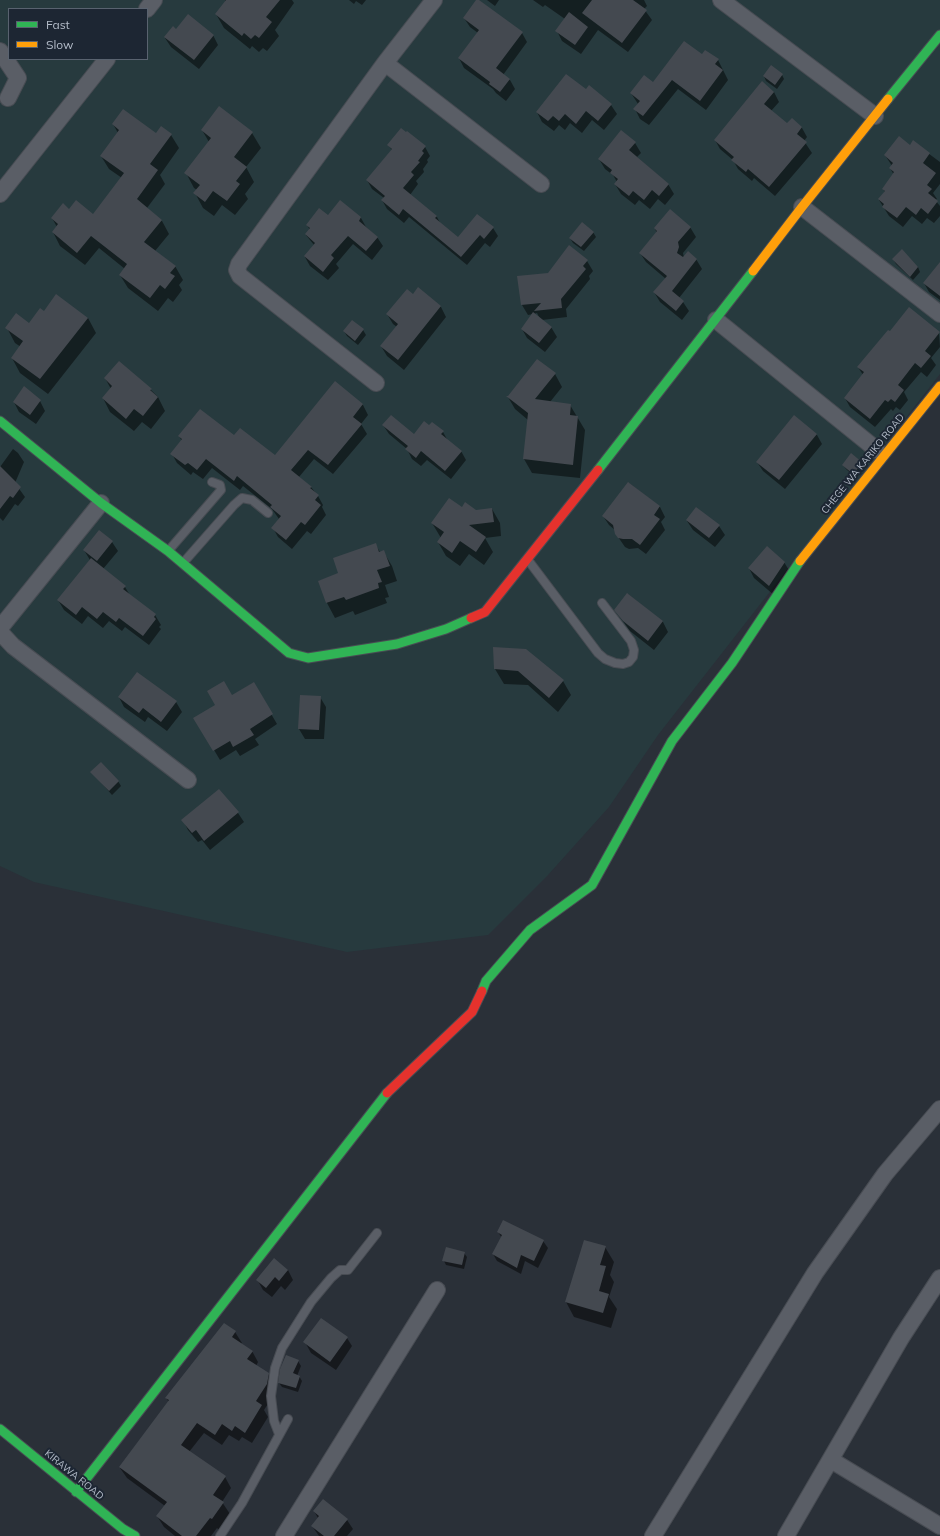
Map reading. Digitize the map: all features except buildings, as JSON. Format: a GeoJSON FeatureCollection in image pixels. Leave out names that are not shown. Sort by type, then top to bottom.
{"type":"FeatureCollection","features":[{"type":"Feature","properties":{"kind":"street"},"geometry":{"type":"LineString","coordinates":[[148,8],[154,0]]}},
{"type":"Feature","properties":{"kind":"street"},"geometry":{"type":"LineString","coordinates":[[376,383],[240,276],[237,270],[239,264],[385,63],[434,0]]}},
{"type":"Feature","properties":{"kind":"street"},"geometry":{"type":"LineString","coordinates":[[721,0],[875,116]]}},
{"type":"Feature","properties":{"kind":"street"},"geometry":{"type":"LineString","coordinates":[[0,421],[101,503],[183,563],[289,653],[308,658],[397,644],[446,629],[485,612],[716,320],[802,207],[940,35]]}},
{"type":"Feature","properties":{"kind":"street"},"geometry":{"type":"LineString","coordinates":[[0,51],[18,78],[8,98]]}},
{"type":"Feature","properties":{"kind":"street"},"geometry":{"type":"LineString","coordinates":[[0,194],[106,60]]}},
{"type":"Feature","properties":{"kind":"street"},"geometry":{"type":"LineString","coordinates":[[385,63],[541,184]]}},
{"type":"Feature","properties":{"kind":"street"},"geometry":{"type":"LineString","coordinates":[[802,207],[940,314]]}},
{"type":"Feature","properties":{"kind":"street"},"geometry":{"type":"LineString","coordinates":[[716,320],[877,450]]}},
{"type":"Feature","properties":{"kind":"street","name":"CHEGE WA KARIKO ROAD"},"geometry":{"type":"LineString","coordinates":[[76,1492],[384,1096],[472,1012],[486,981],[530,930],[592,885],[672,741],[732,664],[804,556],[940,386]]}},
{"type":"Feature","properties":{"kind":"street"},"geometry":{"type":"LineString","coordinates":[[0,628],[101,503]]}},
{"type":"Feature","properties":{"kind":"street"},"geometry":{"type":"LineString","coordinates":[[0,632],[13,646],[188,780]]}},
{"type":"Feature","properties":{"kind":"street"},"geometry":{"type":"LineString","coordinates":[[653,1536],[815,1273],[885,1174],[940,1109]]}},
{"type":"Feature","properties":{"kind":"street"},"geometry":{"type":"LineString","coordinates":[[786,1536],[901,1338],[940,1278]]}},
{"type":"Feature","properties":{"kind":"street"},"geometry":{"type":"LineString","coordinates":[[284,1536],[437,1290]]}},
{"type":"Feature","properties":{"kind":"street","name":"KIRAWA ROAD"},"geometry":{"type":"LineString","coordinates":[[0,1429],[123,1529],[136,1536]]}},
{"type":"Feature","properties":{"kind":"street"},"geometry":{"type":"LineString","coordinates":[[830,1460],[940,1526]]}},
{"type":"Feature","properties":{"kind":"lane"},"geometry":{"type":"LineString","coordinates":[[168,551],[221,490],[220,485],[212,482]]}},
{"type":"Feature","properties":{"kind":"lane"},"geometry":{"type":"LineString","coordinates":[[183,563],[234,504],[242,498],[252,500],[268,513]]}},
{"type":"Feature","properties":{"kind":"lane"},"geometry":{"type":"LineString","coordinates":[[528,558],[598,653],[605,659],[615,663],[623,664],[629,662],[633,656],[634,650],[631,641],[602,603]]}},
{"type":"Feature","properties":{"kind":"lane"},"geometry":{"type":"LineString","coordinates":[[279,1434],[274,1421],[271,1396],[275,1368],[282,1348],[311,1302],[327,1282],[340,1270],[348,1270],[377,1233]]}},
{"type":"Feature","properties":{"kind":"lane"},"geometry":{"type":"LineString","coordinates":[[220,1536],[242,1503],[288,1419]]}},
{"type":"Feature","properties":{"kind":"green space"},"geometry":{"type":"Polygon","coordinates":[[[0,0],[940,0],[940,374],[658,735],[609,807],[548,875],[488,935],[347,952],[34,882],[0,866],[0,0]]]}},
{"type":"Feature","properties":{"kind":"traffic: fast"},"geometry":{"type":"LineString","coordinates":[[888,99],[940,35]]}},
{"type":"Feature","properties":{"kind":"traffic: fast"},"geometry":{"type":"LineString","coordinates":[[598,470],[753,271]]}},
{"type":"Feature","properties":{"kind":"traffic: fast"},"geometry":{"type":"LineString","coordinates":[[0,421],[101,503],[168,551],[289,653],[308,658],[397,644],[446,629],[471,618]]}},
{"type":"Feature","properties":{"kind":"traffic: fast"},"geometry":{"type":"LineString","coordinates":[[482,991],[486,981],[530,930],[592,885],[672,741],[732,663],[800,561]]}},
{"type":"Feature","properties":{"kind":"traffic: fast"},"geometry":{"type":"LineString","coordinates":[[76,1492],[387,1093]]}},
{"type":"Feature","properties":{"kind":"traffic: fast"},"geometry":{"type":"LineString","coordinates":[[0,1429],[123,1529],[135,1536]]}},
{"type":"Feature","properties":{"kind":"traffic: slow"},"geometry":{"type":"LineString","coordinates":[[753,271],[888,99]]}},
{"type":"Feature","properties":{"kind":"traffic: slow"},"geometry":{"type":"LineString","coordinates":[[800,561],[940,386]]}},
{"type":"Feature","properties":{"kind":"traffic: jam"},"geometry":{"type":"LineString","coordinates":[[471,618],[485,612],[598,470]]}},
{"type":"Feature","properties":{"kind":"traffic: jam"},"geometry":{"type":"LineString","coordinates":[[387,1093],[472,1012],[482,991]]}}]}
